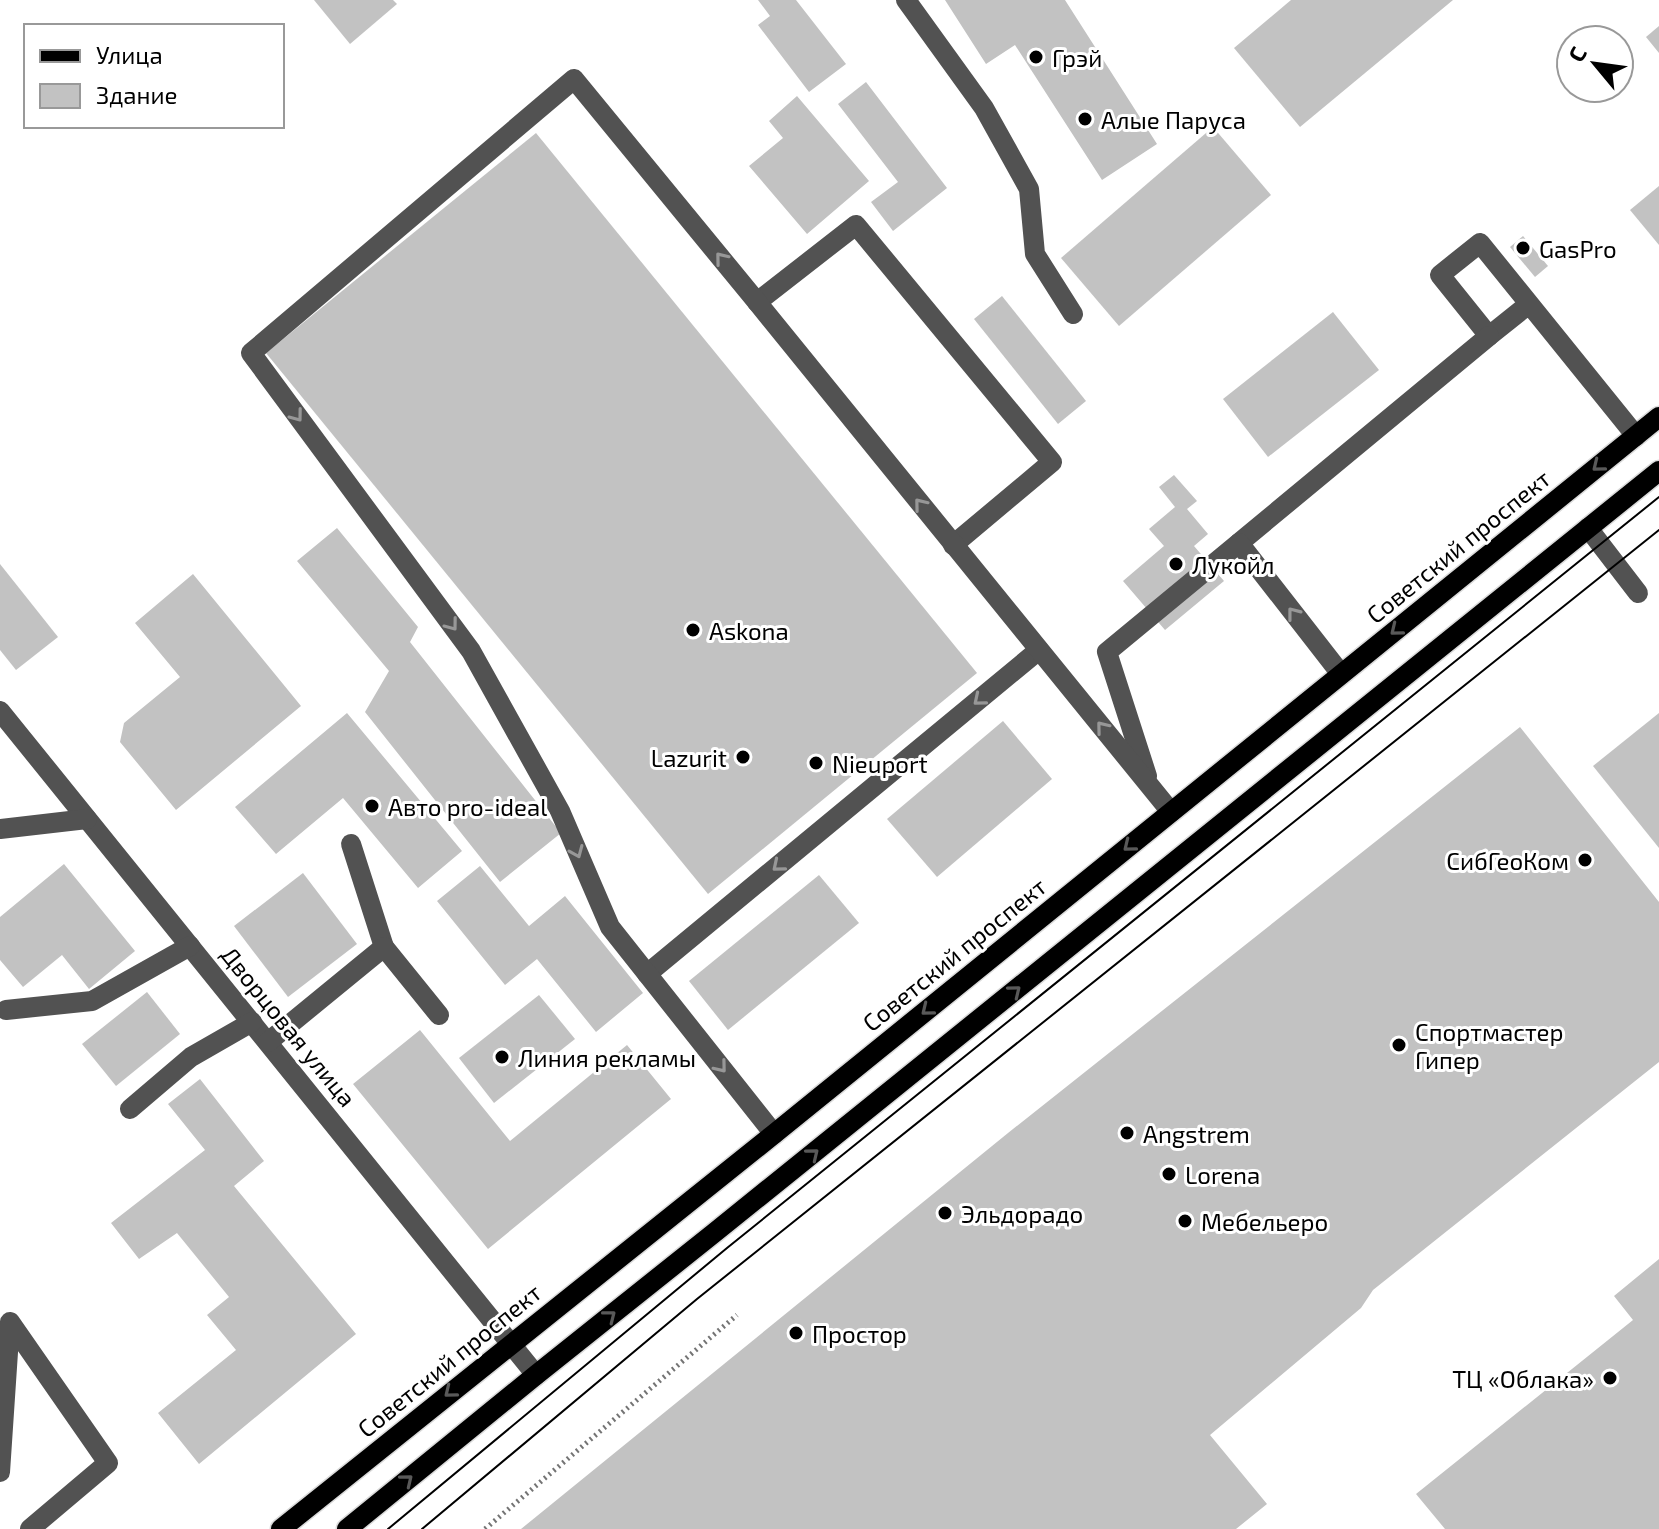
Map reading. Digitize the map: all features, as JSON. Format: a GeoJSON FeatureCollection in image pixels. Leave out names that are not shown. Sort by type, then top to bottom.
{"type":"FeatureCollection","features":[{"type":"Feature","properties":{"kind":"main road","name":"Советский проспект"},"geometry":{"type":"LineString","coordinates":[[281,1529],[1659,417]]}},
{"type":"Feature","properties":{"kind":"main road"},"geometry":{"type":"LineString","coordinates":[[347,1529],[1659,471]]}},
{"type":"Feature","properties":{"kind":"street"},"geometry":{"type":"LineString","coordinates":[[906,0],[984,108],[1029,189],[1035,254],[1073,314]]}},
{"type":"Feature","properties":{"kind":"street"},"geometry":{"type":"LineString","coordinates":[[774,1134],[610,927],[560,811],[471,651],[251,353],[574,79],[1171,812]]}},
{"type":"Feature","properties":{"kind":"street"},"geometry":{"type":"LineString","coordinates":[[757,302],[856,225],[1052,462],[953,545]]}},
{"type":"Feature","properties":{"kind":"street"},"geometry":{"type":"LineString","coordinates":[[1489,336],[1440,275],[1480,243],[1636,436]]}},
{"type":"Feature","properties":{"kind":"street"},"geometry":{"type":"LineString","coordinates":[[1151,787],[1107,652],[1529,304]]}},
{"type":"Feature","properties":{"kind":"street"},"geometry":{"type":"LineString","coordinates":[[1588,528],[1638,593]]}},
{"type":"Feature","properties":{"kind":"street"},"geometry":{"type":"LineString","coordinates":[[1239,543],[1341,674]]}},
{"type":"Feature","properties":{"kind":"street"},"geometry":{"type":"LineString","coordinates":[[647,974],[1039,650]]}},
{"type":"Feature","properties":{"kind":"street","name":"Дворцовая улица"},"geometry":{"type":"LineString","coordinates":[[0,711],[536,1375]]}},
{"type":"Feature","properties":{"kind":"street"},"geometry":{"type":"LineString","coordinates":[[0,829],[87,819]]}},
{"type":"Feature","properties":{"kind":"street"},"geometry":{"type":"LineString","coordinates":[[351,844],[384,947],[439,1015]]}},
{"type":"Feature","properties":{"kind":"street"},"geometry":{"type":"LineString","coordinates":[[6,1010],[92,1001],[190,946]]}},
{"type":"Feature","properties":{"kind":"street"},"geometry":{"type":"LineString","coordinates":[[268,1042],[384,947]]}},
{"type":"Feature","properties":{"kind":"street"},"geometry":{"type":"LineString","coordinates":[[130,1109],[191,1057],[252,1022]]}},
{"type":"Feature","properties":{"kind":"street"},"geometry":{"type":"LineString","coordinates":[[0,1472],[10,1322],[108,1463],[30,1529]]}},
{"type":"Feature","properties":{"kind":"path"},"geometry":{"type":"LineString","coordinates":[[485,1529],[737,1315]]}},
{"type":"Feature","properties":{"kind":"building"},"geometry":{"type":"Polygon","coordinates":[[[314,0],[393,0],[397,4],[350,44],[314,0]]]}},
{"type":"Feature","properties":{"kind":"building"},"geometry":{"type":"Polygon","coordinates":[[[758,0],[796,0],[846,64],[809,92],[758,25],[770,16],[758,0]]]}},
{"type":"Feature","properties":{"kind":"building"},"geometry":{"type":"Polygon","coordinates":[[[945,0],[1065,0],[1157,144],[1102,180],[1015,45],[986,64],[945,0]]]}},
{"type":"Feature","properties":{"kind":"building"},"geometry":{"type":"Polygon","coordinates":[[[1291,0],[1453,0],[1300,127],[1234,48],[1291,0]]]}},
{"type":"Feature","properties":{"kind":"building"},"geometry":{"type":"Polygon","coordinates":[[[1659,26],[1659,53],[1646,37],[1659,26]]]}},
{"type":"Feature","properties":{"kind":"building"},"geometry":{"type":"Polygon","coordinates":[[[866,82],[947,188],[893,231],[871,202],[898,182],[838,104],[866,82]]]}},
{"type":"Feature","properties":{"kind":"building"},"geometry":{"type":"Polygon","coordinates":[[[797,96],[869,181],[807,234],[749,166],[783,138],[769,121],[797,96]]]}},
{"type":"Feature","properties":{"kind":"building"},"geometry":{"type":"Polygon","coordinates":[[[1213,127],[1271,195],[1119,326],[1061,258],[1213,127]]]}},
{"type":"Feature","properties":{"kind":"building"},"geometry":{"type":"Polygon","coordinates":[[[536,133],[977,673],[708,894],[266,353],[536,133]]]}},
{"type":"Feature","properties":{"kind":"building"},"geometry":{"type":"Polygon","coordinates":[[[1659,186],[1659,245],[1630,210],[1659,186]]]}},
{"type":"Feature","properties":{"kind":"building"},"geometry":{"type":"Polygon","coordinates":[[[1523,236],[1548,266],[1535,277],[1510,247],[1523,236]]]}},
{"type":"Feature","properties":{"kind":"building"},"geometry":{"type":"Polygon","coordinates":[[[1002,296],[1086,401],[1058,424],[974,319],[1002,296]]]}},
{"type":"Feature","properties":{"kind":"building"},"geometry":{"type":"Polygon","coordinates":[[[1333,312],[1379,370],[1268,457],[1223,399],[1333,312]]]}},
{"type":"Feature","properties":{"kind":"building","name":"Лукойл"},"geometry":{"type":"Polygon","coordinates":[[[1174,475],[1197,501],[1187,509],[1208,534],[1194,546],[1224,581],[1165,630],[1123,581],[1164,546],[1149,529],[1175,507],[1159,487],[1174,475]]]}},
{"type":"Feature","properties":{"kind":"building"},"geometry":{"type":"Polygon","coordinates":[[[337,528],[418,627],[410,642],[561,833],[500,882],[365,712],[389,671],[297,561],[337,528]]]}},
{"type":"Feature","properties":{"kind":"building"},"geometry":{"type":"Polygon","coordinates":[[[0,564],[58,637],[16,670],[0,650],[0,564]]]}},
{"type":"Feature","properties":{"kind":"building"},"geometry":{"type":"Polygon","coordinates":[[[193,574],[301,706],[176,810],[120,742],[124,723],[180,677],[135,623],[193,574]]]}},
{"type":"Feature","properties":{"kind":"building"},"geometry":{"type":"Polygon","coordinates":[[[347,713],[462,851],[418,888],[343,798],[276,854],[235,807],[347,713]]]}},
{"type":"Feature","properties":{"kind":"building"},"geometry":{"type":"Polygon","coordinates":[[[1659,713],[1659,848],[1593,766],[1659,713]]]}},
{"type":"Feature","properties":{"kind":"building"},"geometry":{"type":"Polygon","coordinates":[[[1003,721],[1052,779],[937,877],[887,819],[1003,721]]]}},
{"type":"Feature","properties":{"kind":"building"},"geometry":{"type":"Polygon","coordinates":[[[1520,727],[1659,902],[1659,1062],[1373,1290],[1361,1308],[1210,1435],[1267,1504],[1236,1529],[521,1529],[1008,1133],[1520,727]]]}},
{"type":"Feature","properties":{"kind":"building"},"geometry":{"type":"Polygon","coordinates":[[[64,864],[135,951],[89,989],[62,955],[23,987],[0,960],[0,917],[64,864]]]}},
{"type":"Feature","properties":{"kind":"building"},"geometry":{"type":"Polygon","coordinates":[[[480,866],[529,926],[565,896],[643,993],[596,1032],[537,959],[505,985],[437,901],[480,866]]]}},
{"type":"Feature","properties":{"kind":"building"},"geometry":{"type":"Polygon","coordinates":[[[303,873],[357,944],[288,997],[234,926],[303,873]]]}},
{"type":"Feature","properties":{"kind":"building"},"geometry":{"type":"Polygon","coordinates":[[[819,875],[859,923],[728,1030],[689,981],[819,875]]]}},
{"type":"Feature","properties":{"kind":"building"},"geometry":{"type":"Polygon","coordinates":[[[147,992],[180,1034],[116,1086],[82,1044],[147,992]]]}},
{"type":"Feature","properties":{"kind":"building"},"geometry":{"type":"Polygon","coordinates":[[[539,995],[575,1039],[494,1103],[459,1058],[539,995]]]}},
{"type":"Feature","properties":{"kind":"building"},"geometry":{"type":"Polygon","coordinates":[[[420,1030],[510,1141],[627,1045],[671,1099],[488,1249],[353,1084],[420,1030]]]}},
{"type":"Feature","properties":{"kind":"building"},"geometry":{"type":"Polygon","coordinates":[[[200,1079],[264,1161],[234,1186],[356,1334],[199,1464],[158,1413],[236,1350],[207,1315],[229,1297],[177,1233],[139,1259],[111,1223],[205,1150],[168,1104],[200,1079]]]}},
{"type":"Feature","properties":{"kind":"building","name":"ТЦ «Облака»"},"geometry":{"type":"Polygon","coordinates":[[[1659,1259],[1659,1529],[1445,1529],[1416,1494],[1633,1320],[1614,1296],[1659,1259]]]}},
{"type":"Feature","properties":{"kind":"tram line"},"geometry":{"type":"LineString","coordinates":[[388,1529],[727,1248],[1659,497]]}},
{"type":"Feature","properties":{"kind":"tram line"},"geometry":{"type":"LineString","coordinates":[[422,1529],[697,1299],[1659,530]]}},
{"type":"Feature","properties":{"kind":"place","name":"Грэй"},"geometry":{"type":"Point","coordinates":[1036,57]}},
{"type":"Feature","properties":{"kind":"place","name":"Алые Паруса"},"geometry":{"type":"Point","coordinates":[1085,119]}},
{"type":"Feature","properties":{"kind":"place","name":"GasPro"},"geometry":{"type":"Point","coordinates":[1523,248]}},
{"type":"Feature","properties":{"kind":"place","name":"Лукойл"},"geometry":{"type":"Point","coordinates":[1176,564]}},
{"type":"Feature","properties":{"kind":"place","name":"Askona"},"geometry":{"type":"Point","coordinates":[693,630]}},
{"type":"Feature","properties":{"kind":"place","name":"Lazurit"},"geometry":{"type":"Point","coordinates":[743,757]}},
{"type":"Feature","properties":{"kind":"place","name":"Nieuport"},"geometry":{"type":"Point","coordinates":[816,763]}},
{"type":"Feature","properties":{"kind":"place","name":"Авто pro-ideal"},"geometry":{"type":"Point","coordinates":[372,806]}},
{"type":"Feature","properties":{"kind":"place","name":"СибГеоКом"},"geometry":{"type":"Point","coordinates":[1585,860]}},
{"type":"Feature","properties":{"kind":"place","name":"Спортмастер Гипер"},"geometry":{"type":"Point","coordinates":[1399,1045]}},
{"type":"Feature","properties":{"kind":"place","name":"Линия рекламы"},"geometry":{"type":"Point","coordinates":[502,1057]}},
{"type":"Feature","properties":{"kind":"place","name":"Angstrem"},"geometry":{"type":"Point","coordinates":[1127,1133]}},
{"type":"Feature","properties":{"kind":"place","name":"Lorena"},"geometry":{"type":"Point","coordinates":[1169,1174]}},
{"type":"Feature","properties":{"kind":"place","name":"Эльдорадо"},"geometry":{"type":"Point","coordinates":[945,1213]}},
{"type":"Feature","properties":{"kind":"place","name":"Мебельеро"},"geometry":{"type":"Point","coordinates":[1185,1221]}},
{"type":"Feature","properties":{"kind":"place","name":"Простор"},"geometry":{"type":"Point","coordinates":[796,1333]}},
{"type":"Feature","properties":{"kind":"place","name":"ТЦ «Облака»"},"geometry":{"type":"Point","coordinates":[1610,1378]}}]}
